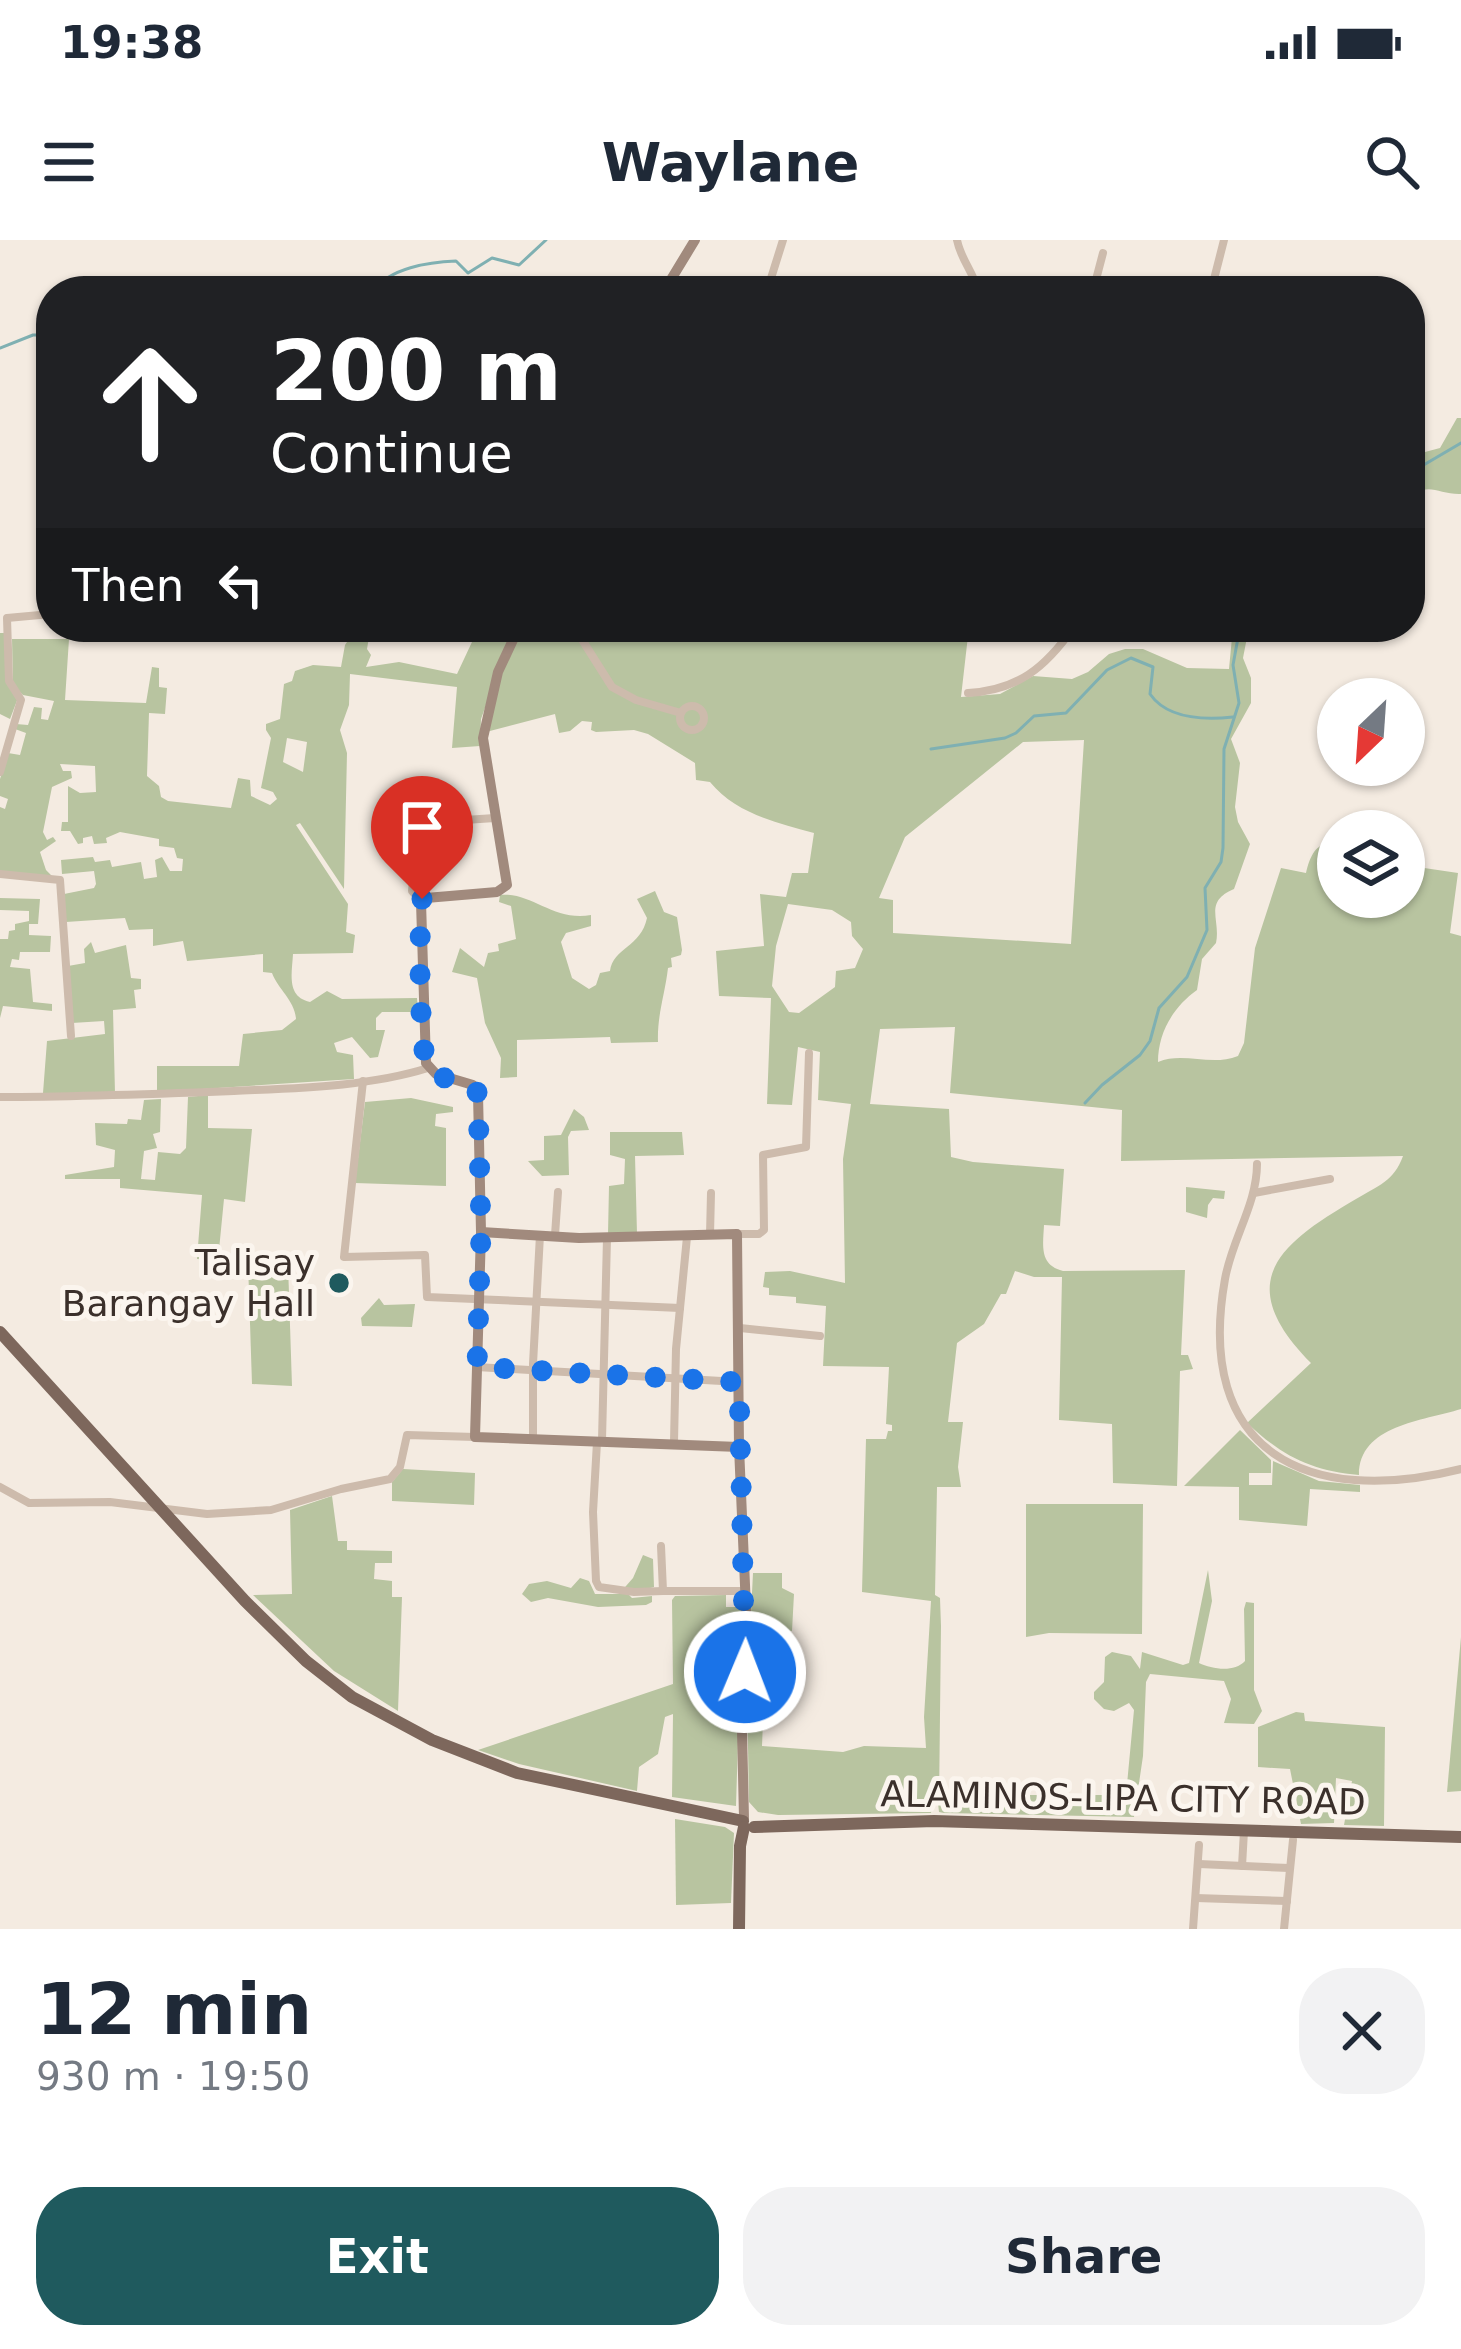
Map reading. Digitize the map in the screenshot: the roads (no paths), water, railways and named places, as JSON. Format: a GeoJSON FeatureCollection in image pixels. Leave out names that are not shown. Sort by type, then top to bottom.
{"type":"FeatureCollection","features":[{"type":"Feature","properties":{"kind":"main road","name":"ALAMINOS-LIPA CITY ROAD"},"geometry":{"type":"LineString","coordinates":[[0,1332],[158,1507],[306,1660],[352,1697],[400,1726],[471,1757],[544,1781],[749,1822],[934,1821],[1461,1837]]}},
{"type":"Feature","properties":{"kind":"main road"},"geometry":{"type":"LineString","coordinates":[[739,1929],[740,1856],[749,1822]]}},
{"type":"Feature","properties":{"kind":"street"},"geometry":{"type":"LineString","coordinates":[[673,276],[695,240]]}},
{"type":"Feature","properties":{"kind":"street"},"geometry":{"type":"LineString","coordinates":[[773,276],[788,240]]}},
{"type":"Feature","properties":{"kind":"street"},"geometry":{"type":"LineString","coordinates":[[957,240],[962,261],[974,276]]}},
{"type":"Feature","properties":{"kind":"street"},"geometry":{"type":"LineString","coordinates":[[1215,276],[1224,240]]}},
{"type":"Feature","properties":{"kind":"street"},"geometry":{"type":"LineString","coordinates":[[1097,276],[1102,253]]}},
{"type":"Feature","properties":{"kind":"street"},"geometry":{"type":"LineString","coordinates":[[0,772],[21,700],[9,682],[7,618],[36,615]]}},
{"type":"Feature","properties":{"kind":"street"},"geometry":{"type":"LineString","coordinates":[[421,901],[505,889],[508,877],[483,748],[500,665],[512,642]]}},
{"type":"Feature","properties":{"kind":"street"},"geometry":{"type":"LineString","coordinates":[[584,642],[612,687],[636,700],[681,713]]}},
{"type":"Feature","properties":{"kind":"street"},"geometry":{"type":"LineString","coordinates":[[968,693],[1017,683],[1062,642]]}},
{"type":"Feature","properties":{"kind":"street"},"geometry":{"type":"LineString","coordinates":[[428,1068],[421,901],[412,890],[419,824],[495,818]]}},
{"type":"Feature","properties":{"kind":"street"},"geometry":{"type":"LineString","coordinates":[[0,874],[60,880],[71,1036]]}},
{"type":"Feature","properties":{"kind":"street"},"geometry":{"type":"LineString","coordinates":[[481,1232],[607,1238],[761,1234],[764,1154],[806,1147],[808,1053]]}},
{"type":"Feature","properties":{"kind":"street"},"geometry":{"type":"LineString","coordinates":[[0,1097],[140,1096],[363,1082],[428,1068],[470,1083],[477,1091],[481,1232],[475,1437]]}},
{"type":"Feature","properties":{"kind":"street"},"geometry":{"type":"LineString","coordinates":[[363,1082],[344,1257],[423,1255],[427,1298],[680,1308]]}},
{"type":"Feature","properties":{"kind":"street"},"geometry":{"type":"LineString","coordinates":[[1257,1164],[1254,1193],[1228,1261],[1219,1326],[1225,1382],[1247,1430],[1284,1461],[1328,1478],[1410,1479],[1461,1469]]}},
{"type":"Feature","properties":{"kind":"street"},"geometry":{"type":"LineString","coordinates":[[1254,1193],[1330,1179]]}},
{"type":"Feature","properties":{"kind":"street"},"geometry":{"type":"LineString","coordinates":[[555,1235],[558,1192]]}},
{"type":"Feature","properties":{"kind":"street"},"geometry":{"type":"LineString","coordinates":[[710,1235],[711,1193]]}},
{"type":"Feature","properties":{"kind":"street"},"geometry":{"type":"LineString","coordinates":[[737,1234],[746,1592],[742,1797],[749,1822]]}},
{"type":"Feature","properties":{"kind":"street"},"geometry":{"type":"LineString","coordinates":[[533,1438],[541,1235]]}},
{"type":"Feature","properties":{"kind":"street"},"geometry":{"type":"LineString","coordinates":[[674,1442],[687,1237]]}},
{"type":"Feature","properties":{"kind":"street"},"geometry":{"type":"LineString","coordinates":[[607,1238],[593,1506],[596,1581],[599,1587],[634,1592],[746,1592]]}},
{"type":"Feature","properties":{"kind":"street"},"geometry":{"type":"LineString","coordinates":[[740,1328],[820,1336]]}},
{"type":"Feature","properties":{"kind":"street"},"geometry":{"type":"LineString","coordinates":[[477,1367],[739,1382]]}},
{"type":"Feature","properties":{"kind":"street"},"geometry":{"type":"LineString","coordinates":[[0,1487],[29,1503],[110,1502],[207,1514],[271,1510],[388,1481],[400,1467],[406,1435],[739,1447]]}},
{"type":"Feature","properties":{"kind":"street"},"geometry":{"type":"LineString","coordinates":[[661,1546],[664,1591]]}},
{"type":"Feature","properties":{"kind":"street"},"geometry":{"type":"LineString","coordinates":[[1242,1866],[1244,1829]]}},
{"type":"Feature","properties":{"kind":"street"},"geometry":{"type":"LineString","coordinates":[[1284,1929],[1293,1840]]}},
{"type":"Feature","properties":{"kind":"street"},"geometry":{"type":"LineString","coordinates":[[1193,1929],[1199,1845]]}},
{"type":"Feature","properties":{"kind":"street"},"geometry":{"type":"LineString","coordinates":[[1199,1864],[1289,1868]]}},
{"type":"Feature","properties":{"kind":"street"},"geometry":{"type":"LineString","coordinates":[[1196,1898],[1287,1901]]}},
{"type":"Feature","properties":{"kind":"waterway"},"geometry":{"type":"LineString","coordinates":[[391,276],[422,265],[456,261],[468,273],[492,258],[519,265],[546,240]]}},
{"type":"Feature","properties":{"kind":"waterway"},"geometry":{"type":"LineString","coordinates":[[0,348],[36,335]]}},
{"type":"Feature","properties":{"kind":"waterway"},"geometry":{"type":"LineString","coordinates":[[1425,464],[1461,443]]}},
{"type":"Feature","properties":{"kind":"waterway"},"geometry":{"type":"LineString","coordinates":[[1085,1103],[1150,1041],[1159,1008],[1187,977],[1207,930],[1205,888],[1221,862],[1223,848],[1224,749],[1239,703],[1233,665],[1237,642]]}},
{"type":"Feature","properties":{"kind":"waterway"},"geometry":{"type":"LineString","coordinates":[[931,749],[1005,738],[1034,716],[1066,713],[1107,670],[1131,658],[1153,667],[1150,694],[1167,709],[1199,718],[1233,717]]}},
{"type":"Feature","properties":{"kind":"place","name":"Talisay Barangay Hall"},"geometry":{"type":"Point","coordinates":[339,1283]}}]}
